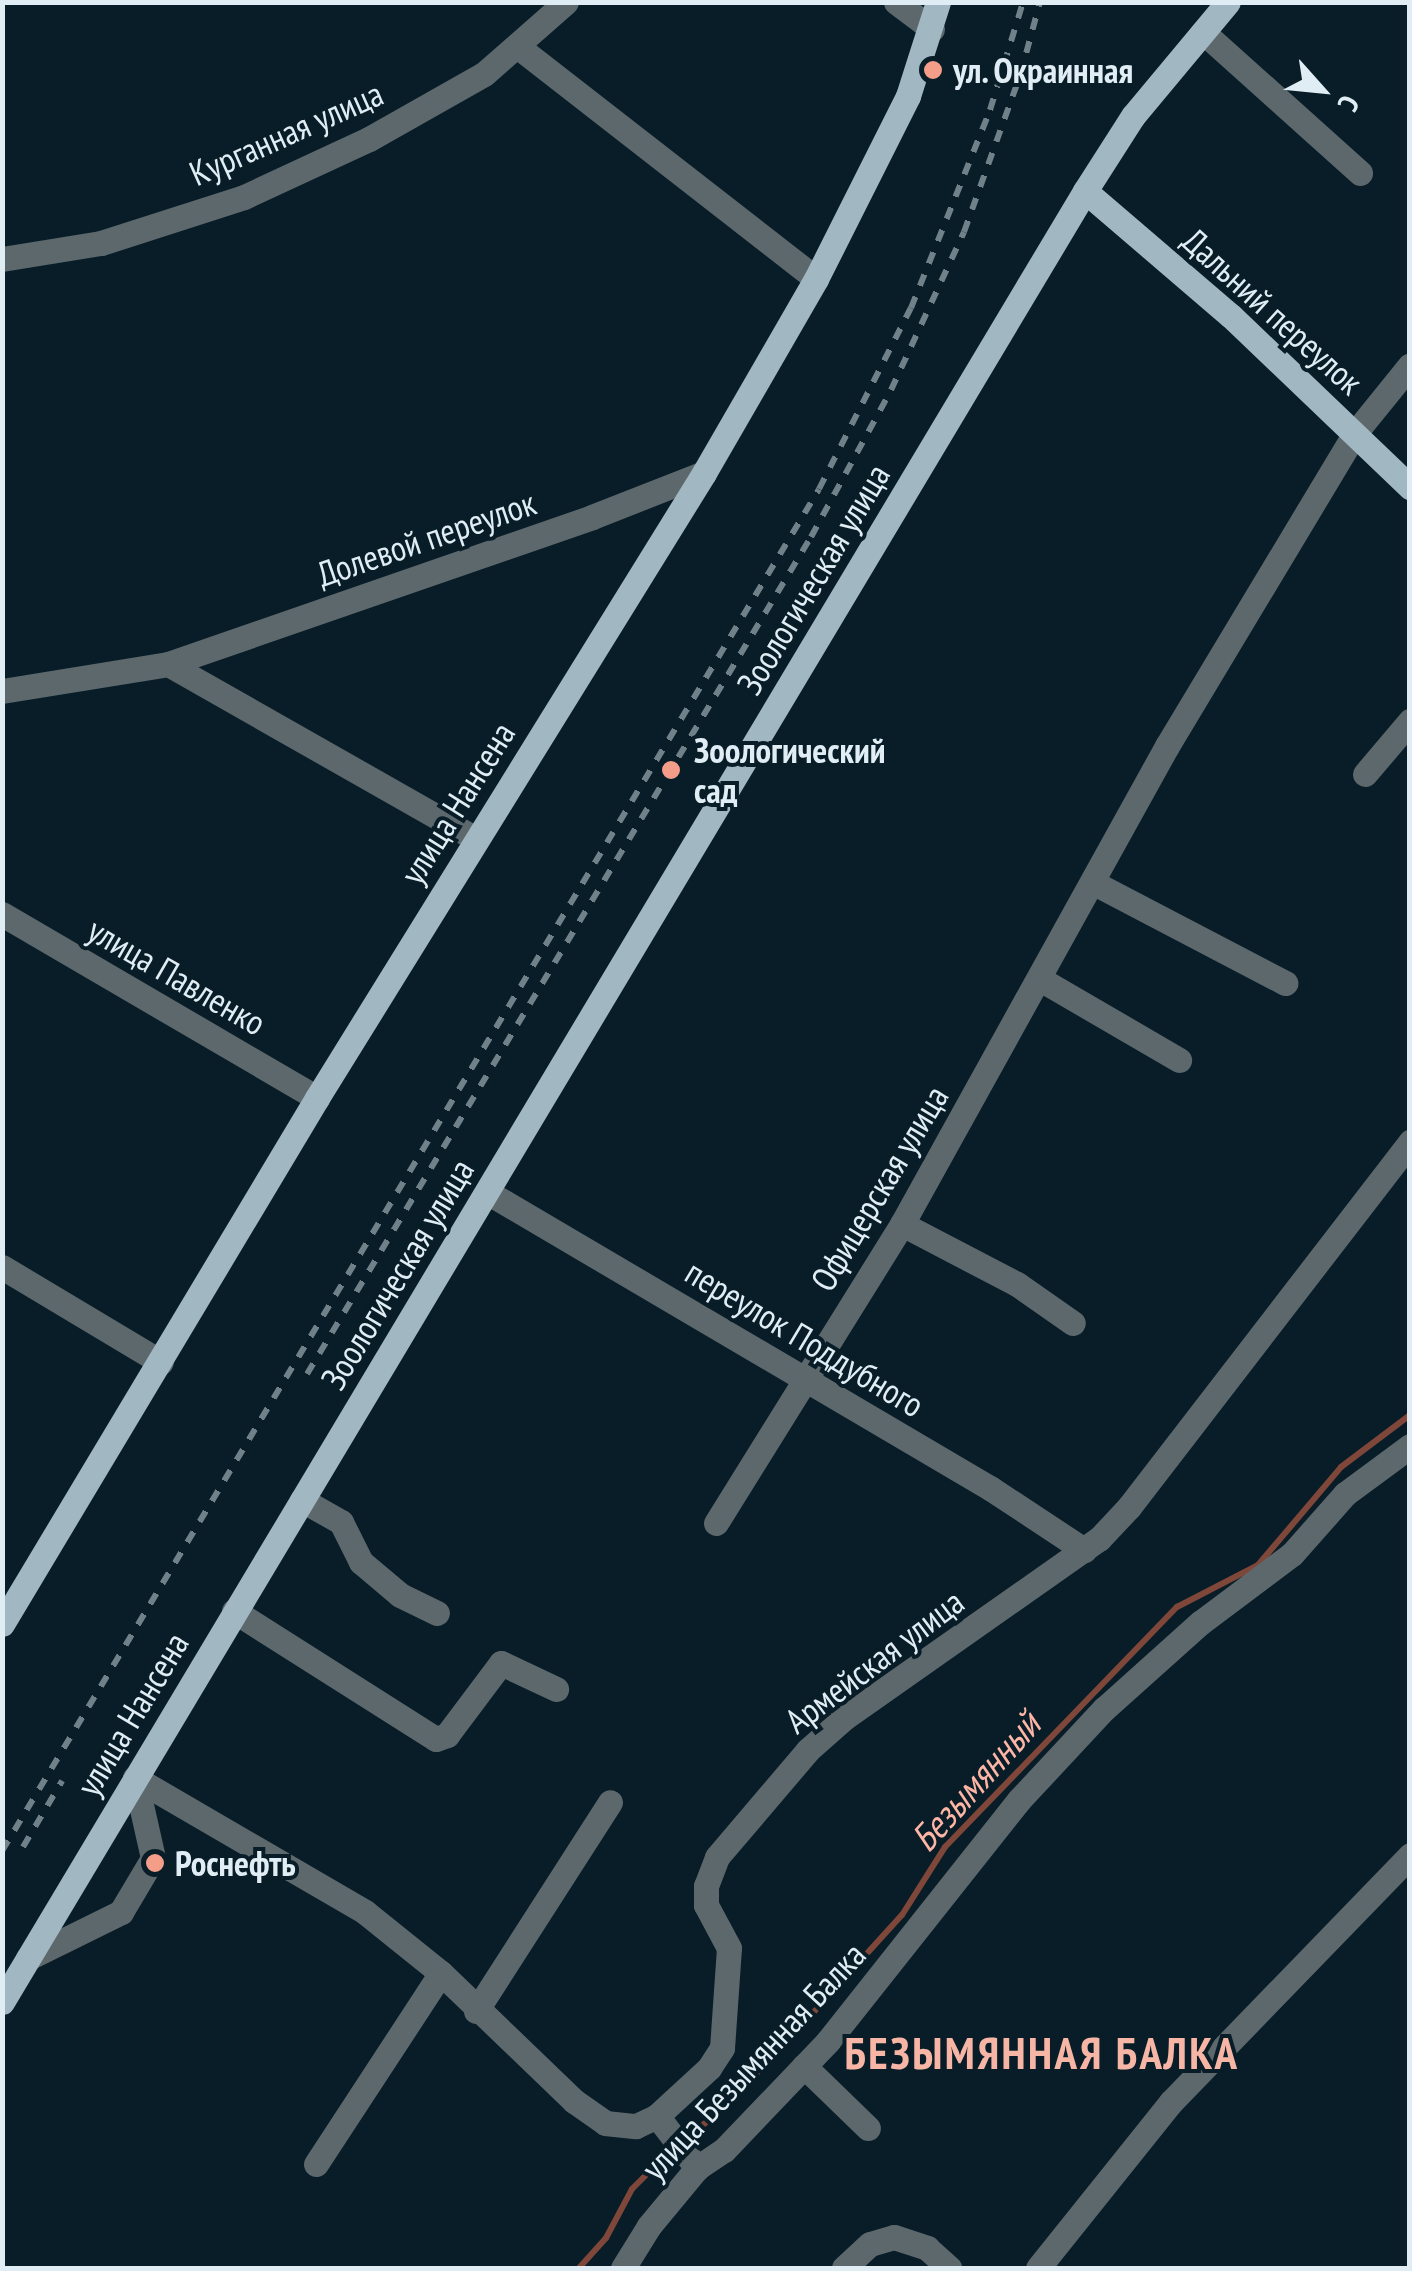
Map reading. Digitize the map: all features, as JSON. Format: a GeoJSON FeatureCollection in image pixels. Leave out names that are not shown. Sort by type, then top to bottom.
{"type":"FeatureCollection","features":[{"type":"Feature","properties":{"kind":"main road","name":"улица Нансена"},"geometry":{"type":"LineString","coordinates":[[3,1621],[316,1098],[704,472],[816,279],[908,96],[938,2]]}},
{"type":"Feature","properties":{"kind":"main road","name":"Зоологическая улица"},"geometry":{"type":"LineString","coordinates":[[324,1463],[1086,190],[1133,116],[1228,2]]}},
{"type":"Feature","properties":{"kind":"main road","name":"Дальний переулок"},"geometry":{"type":"LineString","coordinates":[[1086,190],[1232,316],[1410,487]]}},
{"type":"Feature","properties":{"kind":"main road","name":"улица Нансена"},"geometry":{"type":"LineString","coordinates":[[2,2002],[324,1463]]}},
{"type":"Feature","properties":{"kind":"street","name":"Курганная улица"},"geometry":{"type":"LineString","coordinates":[[2,260],[101,243],[244,197],[369,139],[484,74],[566,2]]}},
{"type":"Feature","properties":{"kind":"street"},"geometry":{"type":"LineString","coordinates":[[896,2],[932,29]]}},
{"type":"Feature","properties":{"kind":"street"},"geometry":{"type":"LineString","coordinates":[[1203,32],[1360,172]]}},
{"type":"Feature","properties":{"kind":"street"},"geometry":{"type":"LineString","coordinates":[[517,46],[816,279]]}},
{"type":"Feature","properties":{"kind":"street","name":"Офицерская улица"},"geometry":{"type":"LineString","coordinates":[[716,1523],[902,1224],[1167,746],[1355,433],[1410,365]]}},
{"type":"Feature","properties":{"kind":"street","name":"Долевой переулок"},"geometry":{"type":"LineString","coordinates":[[2,692],[168,664],[592,517],[704,472]]}},
{"type":"Feature","properties":{"kind":"street"},"geometry":{"type":"LineString","coordinates":[[168,664],[476,839]]}},
{"type":"Feature","properties":{"kind":"street"},"geometry":{"type":"LineString","coordinates":[[1366,774],[1410,720]]}},
{"type":"Feature","properties":{"kind":"street"},"geometry":{"type":"LineString","coordinates":[[1094,883],[1284,982]]}},
{"type":"Feature","properties":{"kind":"street","name":"улица Павленко"},"geometry":{"type":"LineString","coordinates":[[2,914],[316,1098]]}},
{"type":"Feature","properties":{"kind":"street"},"geometry":{"type":"LineString","coordinates":[[1040,979],[1179,1060]]}},
{"type":"Feature","properties":{"kind":"street","name":"Армейская улица"},"geometry":{"type":"LineString","coordinates":[[664,2124],[722,2048],[729,1948],[706,1904],[706,1886],[716,1857],[808,1750],[844,1718],[1084,1550],[1128,1507],[1410,1142]]}},
{"type":"Feature","properties":{"kind":"street","name":"переулок Поддубного"},"geometry":{"type":"LineString","coordinates":[[488,1192],[990,1488],[1084,1550]]}},
{"type":"Feature","properties":{"kind":"street"},"geometry":{"type":"LineString","coordinates":[[902,1224],[1017,1284],[1074,1323]]}},
{"type":"Feature","properties":{"kind":"street"},"geometry":{"type":"LineString","coordinates":[[2,1267],[161,1362]]}},
{"type":"Feature","properties":{"kind":"street","name":"улица Безымянная Балка"},"geometry":{"type":"LineString","coordinates":[[622,2268],[649,2226],[696,2168],[724,2150],[804,2066],[1019,1800],[1104,1710],[1200,1623],[1292,1554],[1345,1494],[1410,1446]]}},
{"type":"Feature","properties":{"kind":"street"},"geometry":{"type":"LineString","coordinates":[[302,1500],[341,1522],[361,1562],[386,1584],[436,1613]]}},
{"type":"Feature","properties":{"kind":"street"},"geometry":{"type":"LineString","coordinates":[[234,1611],[436,1739],[447,1736],[501,1664],[556,1688]]}},
{"type":"Feature","properties":{"kind":"street"},"geometry":{"type":"LineString","coordinates":[[135,1778],[365,1912],[441,1974],[574,2101],[604,2123],[664,2124],[696,2168]]}},
{"type":"Feature","properties":{"kind":"street"},"geometry":{"type":"LineString","coordinates":[[28,1958],[121,1912],[153,1858],[135,1778]]}},
{"type":"Feature","properties":{"kind":"street"},"geometry":{"type":"LineString","coordinates":[[476,2010],[610,1802]]}},
{"type":"Feature","properties":{"kind":"street"},"geometry":{"type":"LineString","coordinates":[[1038,2268],[1171,2102],[1410,1855]]}},
{"type":"Feature","properties":{"kind":"street"},"geometry":{"type":"LineString","coordinates":[[316,2164],[441,1974]]}},
{"type":"Feature","properties":{"kind":"street"},"geometry":{"type":"LineString","coordinates":[[804,2066],[868,2128]]}},
{"type":"Feature","properties":{"kind":"street"},"geometry":{"type":"LineString","coordinates":[[844,2268],[870,2244],[894,2238],[926,2248],[948,2268]]}},
{"type":"Feature","properties":{"kind":"waterway","name":"Безымянный"},"geometry":{"type":"LineString","coordinates":[[682,2141],[721,2111],[793,2035],[902,1915],[945,1847],[1177,1607],[1258,1565],[1341,1467],[1410,1415]]}},
{"type":"Feature","properties":{"kind":"waterway","name":"Безымянный"},"geometry":{"type":"LineString","coordinates":[[579,2268],[606,2238],[632,2189],[672,2149]]}},
{"type":"Feature","properties":{"kind":"railway"},"geometry":{"type":"LineString","coordinates":[[2,1851],[819,489],[911,308],[990,110],[1023,2]]}},
{"type":"Feature","properties":{"kind":"railway"},"geometry":{"type":"LineString","coordinates":[[307,1374],[811,537],[891,390],[964,232],[1020,76],[1040,2]]}},
{"type":"Feature","properties":{"kind":"railway"},"geometry":{"type":"LineString","coordinates":[[23,1847],[62,1781]]}},
{"type":"Feature","properties":{"kind":"place","name":"ул. Окраинная"},"geometry":{"type":"Point","coordinates":[933,70]}},
{"type":"Feature","properties":{"kind":"place","name":"Зоологический сад"},"geometry":{"type":"Point","coordinates":[671,770]}},
{"type":"Feature","properties":{"kind":"place","name":"Роснефть"},"geometry":{"type":"Point","coordinates":[155,1863]}},
{"type":"Feature","properties":{"kind":"district","name":"БЕЗЫМЯННАЯ БАЛКА"},"geometry":{"type":"Point","coordinates":[1042,2053]}}]}
